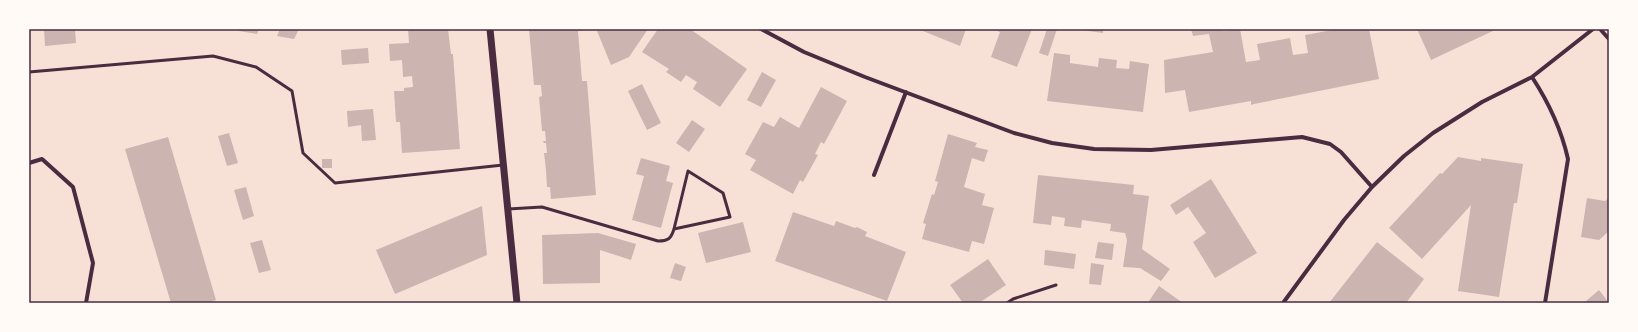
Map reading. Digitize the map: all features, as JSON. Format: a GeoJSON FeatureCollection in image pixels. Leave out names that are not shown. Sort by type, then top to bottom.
{"type":"FeatureCollection","features":[{"type":"Feature","properties":{"kind":"street"},"geometry":{"type":"LineString","coordinates":[[490,29],[506,209],[517,303]]}},
{"type":"Feature","properties":{"kind":"street"},"geometry":{"type":"LineString","coordinates":[[761,29],[804,52],[906,92],[1014,133],[1052,143],[1073,147],[1151,150],[1302,137],[1330,144],[1341,152],[1372,187]]}},
{"type":"Feature","properties":{"kind":"street"},"geometry":{"type":"LineString","coordinates":[[1283,303],[1344,220],[1372,187],[1404,156],[1433,132],[1482,102],[1532,76],[1593,29]]}},
{"type":"Feature","properties":{"kind":"street"},"geometry":{"type":"LineString","coordinates":[[1600,29],[1609,39]]}},
{"type":"Feature","properties":{"kind":"street"},"geometry":{"type":"LineString","coordinates":[[1532,76],[1549,104],[1562,136],[1568,159],[1545,303]]}},
{"type":"Feature","properties":{"kind":"street"},"geometry":{"type":"LineString","coordinates":[[874,175],[906,92]]}},
{"type":"Feature","properties":{"kind":"street"},"geometry":{"type":"LineString","coordinates":[[29,163],[42,159],[73,187],[93,263],[86,303]]}},
{"type":"Feature","properties":{"kind":"lane"},"geometry":{"type":"LineString","coordinates":[[29,72],[213,56],[256,67],[292,91],[303,153],[335,184],[503,166]]}},
{"type":"Feature","properties":{"kind":"lane"},"geometry":{"type":"LineString","coordinates":[[506,209],[542,207],[658,241],[666,241],[672,238],[674,229],[688,171],[723,193],[730,217],[674,229]]}},
{"type":"Feature","properties":{"kind":"lane"},"geometry":{"type":"LineString","coordinates":[[1007,303],[1012,299],[1056,285]]}},
{"type":"Feature","properties":{"kind":"building"},"geometry":{"type":"Polygon","coordinates":[[[44,29],[75,29],[76,43],[45,46],[44,29]]]}},
{"type":"Feature","properties":{"kind":"building"},"geometry":{"type":"Polygon","coordinates":[[[239,29],[259,29],[257,34],[239,31],[239,29]]]}},
{"type":"Feature","properties":{"kind":"building"},"geometry":{"type":"Polygon","coordinates":[[[280,29],[299,29],[294,39],[277,36],[280,29]]]}},
{"type":"Feature","properties":{"kind":"building"},"geometry":{"type":"Polygon","coordinates":[[[408,29],[448,29],[451,54],[453,54],[460,149],[402,153],[400,122],[396,122],[394,91],[404,91],[404,88],[413,87],[412,76],[403,77],[402,60],[390,61],[389,44],[409,43],[408,29]]]}},
{"type":"Feature","properties":{"kind":"building"},"geometry":{"type":"Polygon","coordinates":[[[529,29],[592,29],[578,31],[582,81],[587,81],[596,195],[551,199],[550,187],[547,187],[544,153],[547,153],[546,143],[543,141],[546,141],[545,131],[542,131],[539,97],[542,96],[541,85],[534,85],[529,29]]]}},
{"type":"Feature","properties":{"kind":"building"},"geometry":{"type":"Polygon","coordinates":[[[599,29],[648,29],[629,57],[611,65],[597,31],[599,29]]]}},
{"type":"Feature","properties":{"kind":"building"},"geometry":{"type":"Polygon","coordinates":[[[658,29],[690,29],[747,69],[720,107],[693,89],[697,82],[686,75],[681,82],[666,72],[669,69],[642,52],[658,29]]]}},
{"type":"Feature","properties":{"kind":"building"},"geometry":{"type":"Polygon","coordinates":[[[918,29],[966,29],[960,46],[918,29]]]}},
{"type":"Feature","properties":{"kind":"building"},"geometry":{"type":"Polygon","coordinates":[[[992,29],[1032,29],[1017,67],[991,57],[1000,32],[992,29]]]}},
{"type":"Feature","properties":{"kind":"building"},"geometry":{"type":"Polygon","coordinates":[[[1047,29],[1057,29],[1048,56],[1039,53],[1047,29]]]}},
{"type":"Feature","properties":{"kind":"building"},"geometry":{"type":"Polygon","coordinates":[[[1074,29],[1103,29],[1103,33],[1074,29]]]}},
{"type":"Feature","properties":{"kind":"building"},"geometry":{"type":"Polygon","coordinates":[[[1191,29],[1222,29],[1222,31],[1240,29],[1246,62],[1260,60],[1257,44],[1290,38],[1293,55],[1308,53],[1305,35],[1338,29],[1369,29],[1379,79],[1251,105],[1251,101],[1189,112],[1185,90],[1165,93],[1164,60],[1213,52],[1209,34],[1193,36],[1191,29]]]}},
{"type":"Feature","properties":{"kind":"building"},"geometry":{"type":"Polygon","coordinates":[[[1417,29],[1497,29],[1431,60],[1417,29]]]}},
{"type":"Feature","properties":{"kind":"building"},"geometry":{"type":"Polygon","coordinates":[[[368,48],[369,63],[342,65],[341,50],[368,48]]]}},
{"type":"Feature","properties":{"kind":"building"},"geometry":{"type":"Polygon","coordinates":[[[1054,53],[1070,55],[1070,63],[1098,67],[1099,58],[1117,60],[1116,68],[1129,69],[1130,61],[1149,64],[1143,112],[1047,101],[1054,53]]]}},
{"type":"Feature","properties":{"kind":"building"},"geometry":{"type":"Polygon","coordinates":[[[762,72],[776,80],[761,107],[747,100],[762,72]]]}},
{"type":"Feature","properties":{"kind":"building"},"geometry":{"type":"Polygon","coordinates":[[[642,84],[661,123],[647,130],[628,91],[642,84]]]}},
{"type":"Feature","properties":{"kind":"building"},"geometry":{"type":"Polygon","coordinates":[[[821,87],[847,101],[824,144],[821,142],[815,154],[818,155],[803,182],[800,180],[793,194],[750,170],[756,160],[745,154],[763,122],[774,127],[780,117],[799,128],[821,87]]]}},
{"type":"Feature","properties":{"kind":"building"},"geometry":{"type":"Polygon","coordinates":[[[373,109],[376,140],[362,141],[361,125],[348,127],[347,111],[373,109]]]}},
{"type":"Feature","properties":{"kind":"building"},"geometry":{"type":"Polygon","coordinates":[[[692,120],[705,129],[689,152],[676,143],[692,120]]]}},
{"type":"Feature","properties":{"kind":"building"},"geometry":{"type":"Polygon","coordinates":[[[229,133],[238,163],[227,166],[218,136],[229,133]]]}},
{"type":"Feature","properties":{"kind":"building"},"geometry":{"type":"Polygon","coordinates":[[[948,134],[977,143],[975,147],[988,150],[984,162],[972,158],[964,187],[985,194],[982,205],[994,208],[984,244],[972,241],[969,252],[922,239],[926,224],[923,223],[932,194],[934,195],[938,182],[935,181],[948,134]]]}},
{"type":"Feature","properties":{"kind":"building"},"geometry":{"type":"Polygon","coordinates":[[[168,137],[216,300],[207,303],[171,303],[125,149],[168,137]]]}},
{"type":"Feature","properties":{"kind":"building"},"geometry":{"type":"Polygon","coordinates":[[[1458,157],[1481,161],[1481,158],[1523,164],[1517,203],[1514,203],[1499,297],[1458,291],[1471,205],[1422,259],[1389,228],[1440,173],[1442,174],[1458,157]]]}},
{"type":"Feature","properties":{"kind":"building"},"geometry":{"type":"Polygon","coordinates":[[[641,158],[670,166],[666,181],[673,183],[661,228],[632,220],[644,176],[636,174],[641,158]]]}},
{"type":"Feature","properties":{"kind":"building"},"geometry":{"type":"Polygon","coordinates":[[[322,159],[332,159],[332,168],[322,168],[322,159]]]}},
{"type":"Feature","properties":{"kind":"building"},"geometry":{"type":"Polygon","coordinates":[[[1038,175],[1134,185],[1133,194],[1149,196],[1142,249],[1170,269],[1161,281],[1140,268],[1123,267],[1127,240],[1125,233],[1110,231],[1111,224],[1082,220],[1081,228],[1064,226],[1065,218],[1052,216],[1051,225],[1033,223],[1038,175]]]}},
{"type":"Feature","properties":{"kind":"building"},"geometry":{"type":"Polygon","coordinates":[[[1211,179],[1257,253],[1215,278],[1193,242],[1206,233],[1188,207],[1176,215],[1170,205],[1211,179]]]}},
{"type":"Feature","properties":{"kind":"building"},"geometry":{"type":"Polygon","coordinates":[[[246,187],[254,216],[243,220],[234,190],[246,187]]]}},
{"type":"Feature","properties":{"kind":"building"},"geometry":{"type":"Polygon","coordinates":[[[1587,198],[1605,201],[1609,198],[1609,231],[1599,240],[1581,237],[1587,198]]]}},
{"type":"Feature","properties":{"kind":"building"},"geometry":{"type":"Polygon","coordinates":[[[482,206],[487,255],[395,294],[376,250],[482,206]]]}},
{"type":"Feature","properties":{"kind":"building"},"geometry":{"type":"Polygon","coordinates":[[[793,212],[834,226],[836,221],[855,228],[857,227],[867,232],[865,236],[906,252],[887,301],[775,261],[793,212]]]}},
{"type":"Feature","properties":{"kind":"building"},"geometry":{"type":"Polygon","coordinates":[[[743,222],[751,252],[706,263],[698,233],[743,222]]]}},
{"type":"Feature","properties":{"kind":"building"},"geometry":{"type":"Polygon","coordinates":[[[598,233],[636,244],[631,260],[600,250],[600,283],[543,284],[542,235],[598,233]]]}},
{"type":"Feature","properties":{"kind":"building"},"geometry":{"type":"Polygon","coordinates":[[[262,240],[271,270],[259,273],[250,243],[262,240]]]}},
{"type":"Feature","properties":{"kind":"building"},"geometry":{"type":"Polygon","coordinates":[[[1098,242],[1114,244],[1112,260],[1095,258],[1098,242]]]}},
{"type":"Feature","properties":{"kind":"building"},"geometry":{"type":"Polygon","coordinates":[[[1377,242],[1424,279],[1406,303],[1329,303],[1377,242]]]}},
{"type":"Feature","properties":{"kind":"building"},"geometry":{"type":"Polygon","coordinates":[[[1045,250],[1076,254],[1074,269],[1044,265],[1045,250]]]}},
{"type":"Feature","properties":{"kind":"building"},"geometry":{"type":"Polygon","coordinates":[[[988,259],[1006,285],[979,303],[963,303],[950,285],[988,259]]]}},
{"type":"Feature","properties":{"kind":"building"},"geometry":{"type":"Polygon","coordinates":[[[675,263],[686,267],[681,281],[670,278],[675,263]]]}},
{"type":"Feature","properties":{"kind":"building"},"geometry":{"type":"Polygon","coordinates":[[[1091,263],[1104,265],[1101,285],[1089,284],[1091,263]]]}},
{"type":"Feature","properties":{"kind":"building"},"geometry":{"type":"Polygon","coordinates":[[[1159,286],[1183,303],[1151,303],[1149,301],[1159,286]]]}},
{"type":"Feature","properties":{"kind":"building"},"geometry":{"type":"Polygon","coordinates":[[[1599,290],[1609,303],[1587,303],[1586,301],[1599,290]]]}}]}
